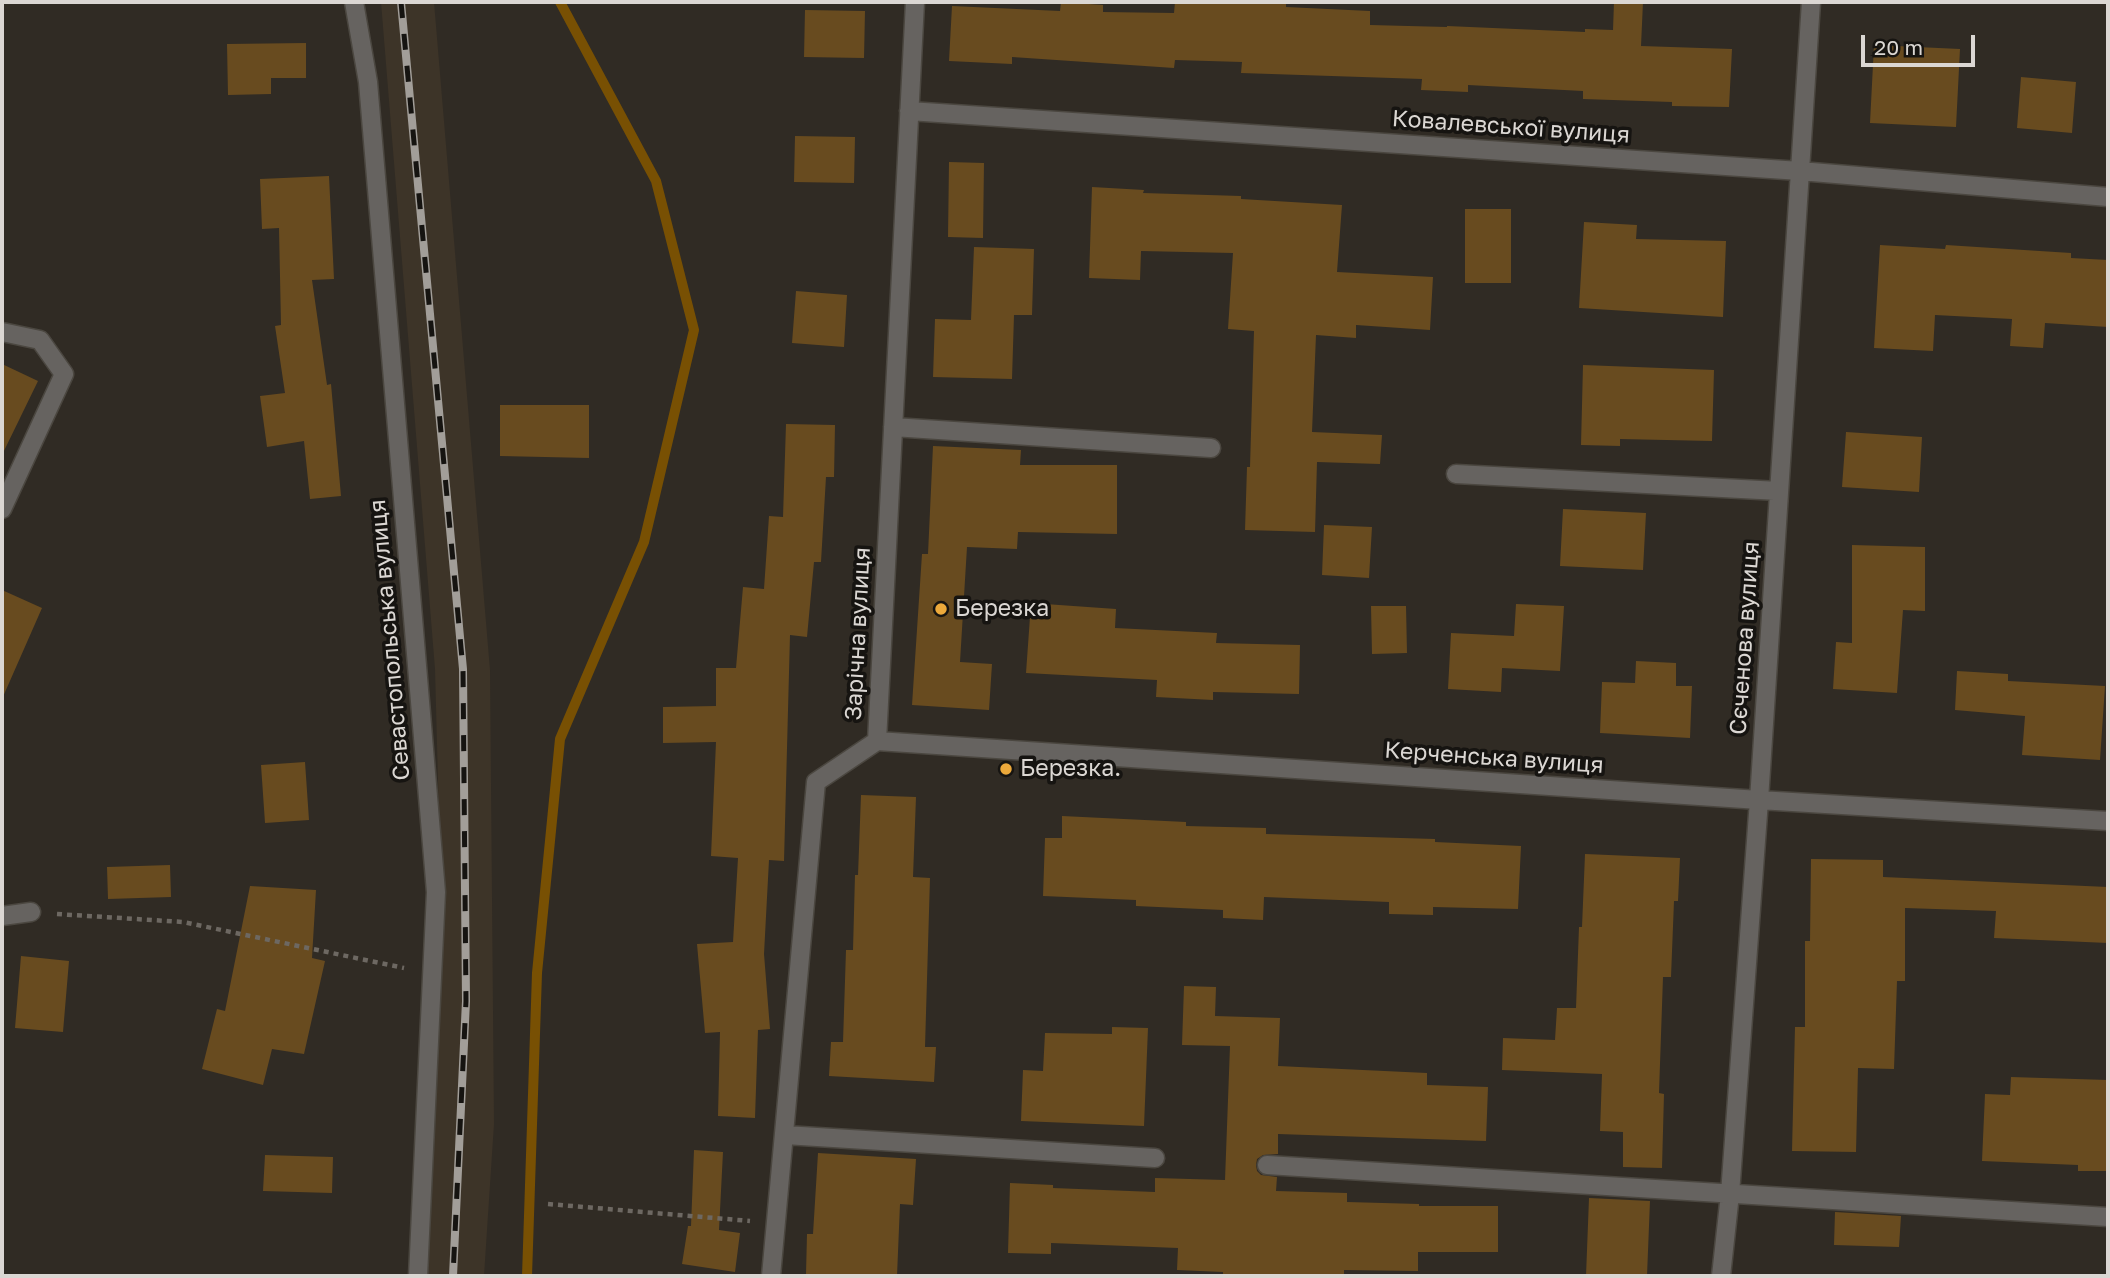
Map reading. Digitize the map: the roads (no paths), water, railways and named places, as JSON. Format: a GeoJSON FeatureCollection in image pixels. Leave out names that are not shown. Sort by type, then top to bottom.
{"type":"FeatureCollection","features":[{"type":"Feature","properties":{"kind":"street","name":"Севастопольська вулиця"},"geometry":{"type":"LineString","coordinates":[[354,2],[368,82],[435,878],[418,1276]]}},
{"type":"Feature","properties":{"kind":"street","name":"Зарічна вулиця"},"geometry":{"type":"LineString","coordinates":[[771,1276],[816,782],[877,741],[915,2]]}},
{"type":"Feature","properties":{"kind":"street","name":"Сєченова вулиця"},"geometry":{"type":"LineString","coordinates":[[1721,1276],[1730,1194],[1759,800],[1811,2]]}},
{"type":"Feature","properties":{"kind":"street","name":"Ковалевської вулиця"},"geometry":{"type":"LineString","coordinates":[[909,111],[1800,171],[2108,197]]}},
{"type":"Feature","properties":{"kind":"street"},"geometry":{"type":"LineString","coordinates":[[2,332],[40,340],[64,374],[2,509]]}},
{"type":"Feature","properties":{"kind":"street"},"geometry":{"type":"LineString","coordinates":[[893,427],[1211,448]]}},
{"type":"Feature","properties":{"kind":"street"},"geometry":{"type":"LineString","coordinates":[[1456,474],[1779,491]]}},
{"type":"Feature","properties":{"kind":"street","name":"Керченська вулиця"},"geometry":{"type":"LineString","coordinates":[[877,741],[2108,821]]}},
{"type":"Feature","properties":{"kind":"street"},"geometry":{"type":"LineString","coordinates":[[2,916],[32,912]]}},
{"type":"Feature","properties":{"kind":"street"},"geometry":{"type":"LineString","coordinates":[[785,1135],[1155,1158]]}},
{"type":"Feature","properties":{"kind":"street"},"geometry":{"type":"LineString","coordinates":[[1267,1165],[2108,1217]]}},
{"type":"Feature","properties":{"kind":"waterway"},"geometry":{"type":"LineString","coordinates":[[527,1276],[537,973],[560,739],[644,542],[694,330],[656,181],[560,2]]}},
{"type":"Feature","properties":{"kind":"railway"},"geometry":{"type":"LineString","coordinates":[[401,2],[463,669],[466,1001],[453,1276]]}},
{"type":"Feature","properties":{"kind":"place","name":"Березка"},"geometry":{"type":"Point","coordinates":[941,609]}},
{"type":"Feature","properties":{"kind":"place","name":"Березка."},"geometry":{"type":"Point","coordinates":[1006,769]}}]}
